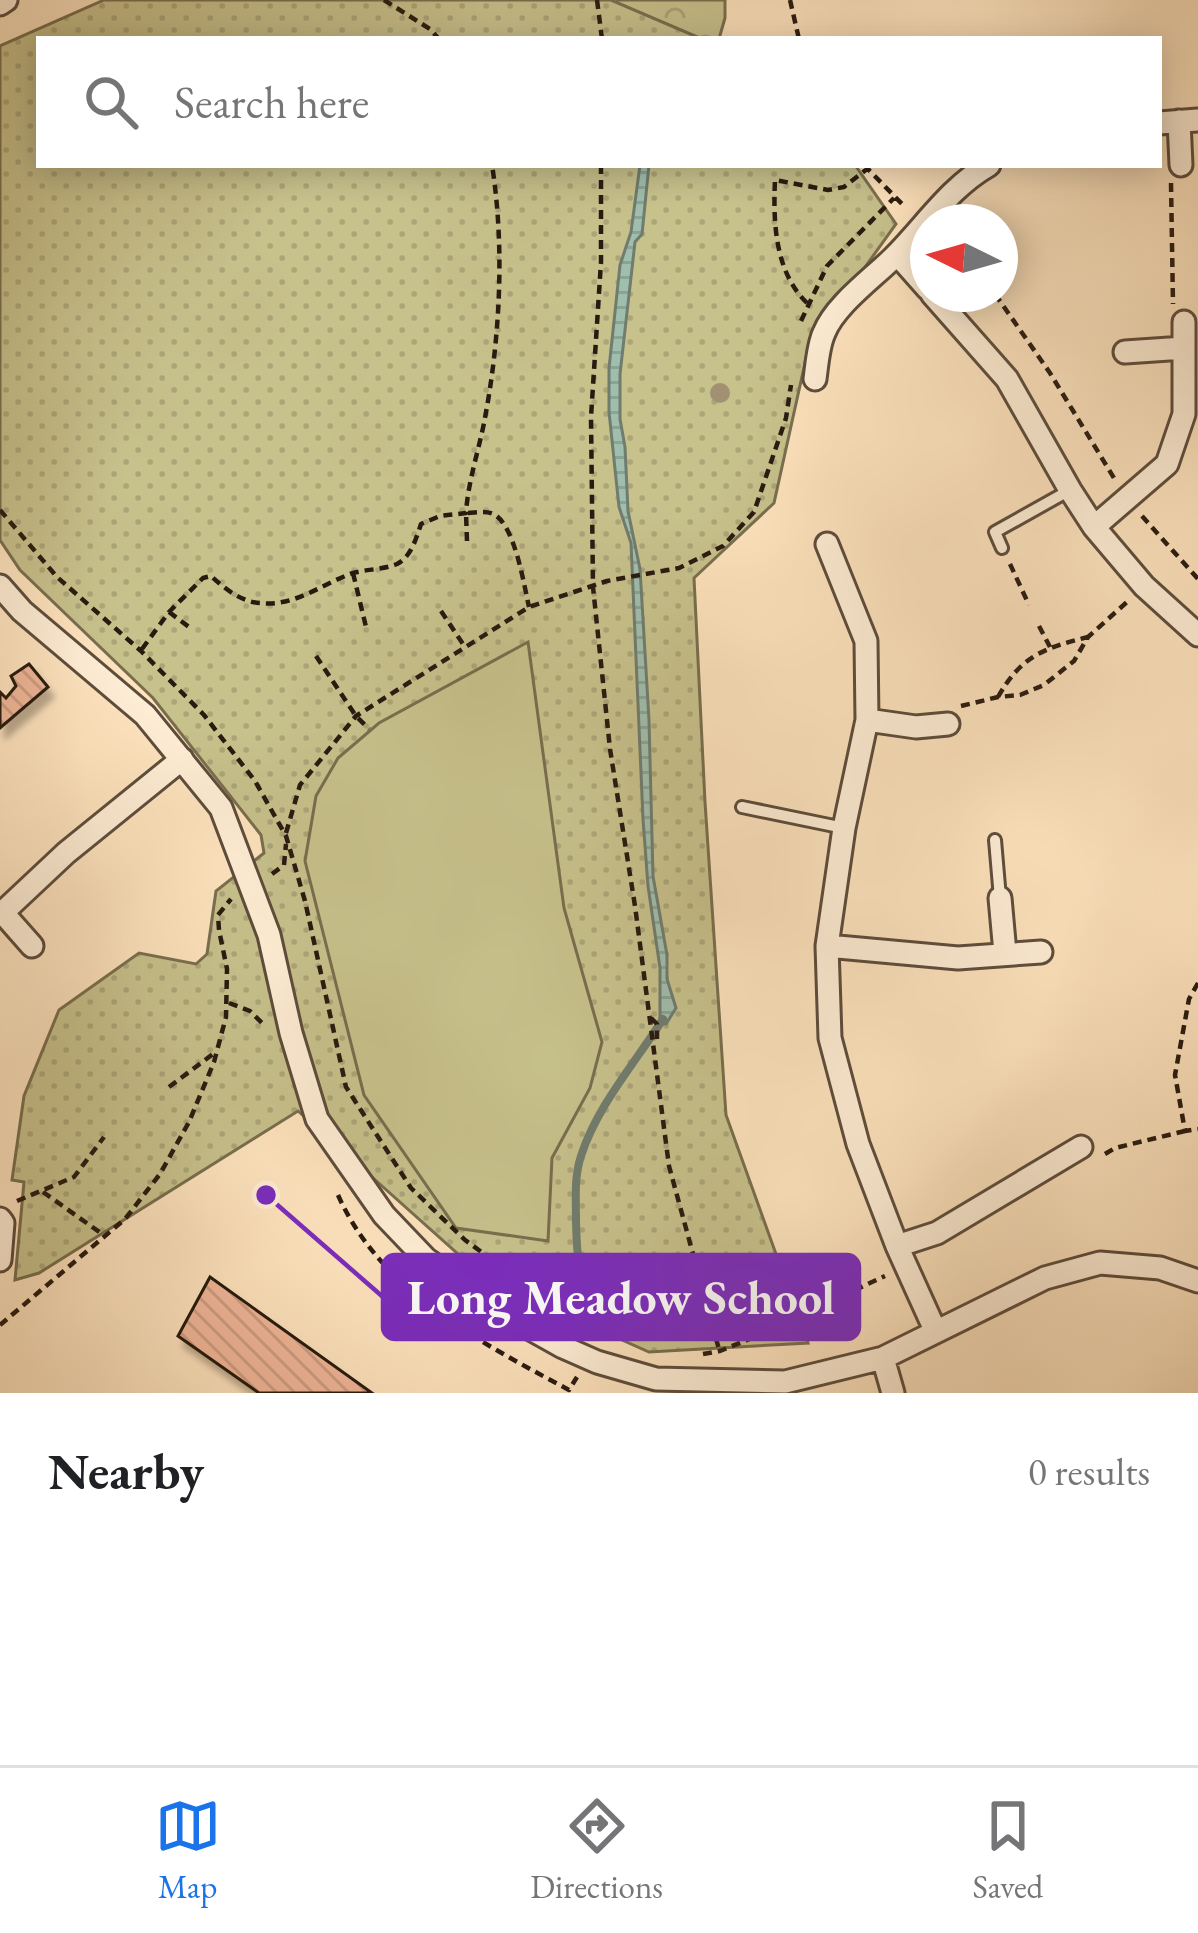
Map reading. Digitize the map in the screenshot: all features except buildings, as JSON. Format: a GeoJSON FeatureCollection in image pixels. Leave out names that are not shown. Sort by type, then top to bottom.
{"type":"FeatureCollection","features":[{"type":"Feature","properties":{"kind":"street"},"geometry":{"type":"LineString","coordinates":[[1179,121],[1181,165]]}},
{"type":"Feature","properties":{"kind":"street"},"geometry":{"type":"LineString","coordinates":[[943,204],[984,168]]}},
{"type":"Feature","properties":{"kind":"street"},"geometry":{"type":"LineString","coordinates":[[804,378],[824,332],[910,239]]}},
{"type":"Feature","properties":{"kind":"street"},"geometry":{"type":"LineString","coordinates":[[897,254],[910,269]]}},
{"type":"Feature","properties":{"kind":"street"},"geometry":{"type":"LineString","coordinates":[[948,312],[1007,379],[1094,527],[1144,586],[1198,634]]}},
{"type":"Feature","properties":{"kind":"street"},"geometry":{"type":"LineString","coordinates":[[1094,527],[1167,464],[1184,414],[1184,322]]}},
{"type":"Feature","properties":{"kind":"street"},"geometry":{"type":"LineString","coordinates":[[1125,352],[1184,348]]}},
{"type":"Feature","properties":{"kind":"street"},"geometry":{"type":"LineString","coordinates":[[827,544],[866,641],[867,720],[844,828],[827,946],[830,1037],[858,1144],[935,1330]]}},
{"type":"Feature","properties":{"kind":"street"},"geometry":{"type":"LineString","coordinates":[[0,586],[22,611],[145,715],[221,808],[269,935],[316,1119],[384,1215],[426,1259],[513,1319],[597,1362],[656,1379],[785,1382],[883,1358],[1046,1278],[1100,1263],[1160,1268],[1198,1281]]}},
{"type":"Feature","properties":{"kind":"street"},"geometry":{"type":"LineString","coordinates":[[867,720],[916,727],[948,724]]}},
{"type":"Feature","properties":{"kind":"street"},"geometry":{"type":"LineString","coordinates":[[32,946],[1,914],[182,759]]}},
{"type":"Feature","properties":{"kind":"street"},"geometry":{"type":"LineString","coordinates":[[1000,898],[1005,953]]}},
{"type":"Feature","properties":{"kind":"street"},"geometry":{"type":"LineString","coordinates":[[827,946],[958,958],[1042,952]]}},
{"type":"Feature","properties":{"kind":"street"},"geometry":{"type":"LineString","coordinates":[[902,1256],[1091,1152]]}},
{"type":"Feature","properties":{"kind":"street"},"geometry":{"type":"LineString","coordinates":[[0,1219],[0,1260]]}},
{"type":"Feature","properties":{"kind":"street"},"geometry":{"type":"LineString","coordinates":[[883,1358],[893,1393]]}},
{"type":"Feature","properties":{"kind":"lane"},"geometry":{"type":"LineString","coordinates":[[1002,548],[995,532],[1070,490]]}},
{"type":"Feature","properties":{"kind":"lane"},"geometry":{"type":"LineString","coordinates":[[742,807],[844,828]]}},
{"type":"Feature","properties":{"kind":"lane"},"geometry":{"type":"LineString","coordinates":[[995,840],[1000,898]]}},
{"type":"Feature","properties":{"kind":"path"},"geometry":{"type":"LineString","coordinates":[[384,0],[436,36]]}},
{"type":"Feature","properties":{"kind":"path"},"geometry":{"type":"LineString","coordinates":[[597,0],[602,36]]}},
{"type":"Feature","properties":{"kind":"path"},"geometry":{"type":"LineString","coordinates":[[790,0],[798,36]]}},
{"type":"Feature","properties":{"kind":"path"},"geometry":{"type":"LineString","coordinates":[[1181,165],[1171,174],[1173,312],[1184,322]]}},
{"type":"Feature","properties":{"kind":"path"},"geometry":{"type":"LineString","coordinates":[[466,541],[467,493],[484,422],[498,319],[492,168]]}},
{"type":"Feature","properties":{"kind":"path"},"geometry":{"type":"LineString","coordinates":[[601,168],[601,262],[591,417],[592,587],[610,748],[654,1021],[669,1166],[720,1351],[722,1382]]}},
{"type":"Feature","properties":{"kind":"path"},"geometry":{"type":"LineString","coordinates":[[807,303],[784,271],[775,181],[828,190],[844,187],[864,168]]}},
{"type":"Feature","properties":{"kind":"path"},"geometry":{"type":"LineString","coordinates":[[866,168],[910,211]]}},
{"type":"Feature","properties":{"kind":"path"},"geometry":{"type":"LineString","coordinates":[[799,334],[802,314],[827,266],[894,198]]}},
{"type":"Feature","properties":{"kind":"path"},"geometry":{"type":"LineString","coordinates":[[1008,312],[1126,499],[1198,579]]}},
{"type":"Feature","properties":{"kind":"path"},"geometry":{"type":"LineString","coordinates":[[607,581],[679,568],[723,546],[754,512],[804,378]]}},
{"type":"Feature","properties":{"kind":"path"},"geometry":{"type":"LineString","coordinates":[[0,511],[57,578],[141,651],[203,715],[255,781],[286,836],[346,1087],[411,1188],[465,1240],[564,1318]]}},
{"type":"Feature","properties":{"kind":"path"},"geometry":{"type":"LineString","coordinates":[[141,651],[169,612],[203,578],[211,576],[255,604],[279,603],[353,573],[399,563],[415,545],[421,524],[466,513],[488,512],[503,523],[529,607]]}},
{"type":"Feature","properties":{"kind":"path"},"geometry":{"type":"LineString","coordinates":[[1002,548],[1030,604]]}},
{"type":"Feature","properties":{"kind":"path"},"geometry":{"type":"LineString","coordinates":[[353,573],[367,631]]}},
{"type":"Feature","properties":{"kind":"path"},"geometry":{"type":"LineString","coordinates":[[948,724],[958,707],[1020,695],[1044,685],[1074,661],[1088,637],[1144,586]]}},
{"type":"Feature","properties":{"kind":"path"},"geometry":{"type":"LineString","coordinates":[[441,611],[466,647]]}},
{"type":"Feature","properties":{"kind":"path"},"geometry":{"type":"LineString","coordinates":[[169,612],[193,630]]}},
{"type":"Feature","properties":{"kind":"path"},"geometry":{"type":"LineString","coordinates":[[1040,626],[1049,646]]}},
{"type":"Feature","properties":{"kind":"path"},"geometry":{"type":"LineString","coordinates":[[998,697],[1024,661],[1049,646],[1088,637]]}},
{"type":"Feature","properties":{"kind":"path"},"geometry":{"type":"LineString","coordinates":[[316,656],[369,729]]}},
{"type":"Feature","properties":{"kind":"path"},"geometry":{"type":"LineString","coordinates":[[1186,1132],[1175,1075],[1190,999],[1198,982]]}},
{"type":"Feature","properties":{"kind":"path"},"geometry":{"type":"LineString","coordinates":[[654,1021],[659,1033],[655,1046]]}},
{"type":"Feature","properties":{"kind":"path"},"geometry":{"type":"LineString","coordinates":[[169,1087],[217,1051]]}},
{"type":"Feature","properties":{"kind":"path"},"geometry":{"type":"LineString","coordinates":[[1091,1152],[1198,1129]]}},
{"type":"Feature","properties":{"kind":"path"},"geometry":{"type":"LineString","coordinates":[[0,1207],[74,1177],[104,1137]]}},
{"type":"Feature","properties":{"kind":"path"},"geometry":{"type":"LineString","coordinates":[[43,1192],[105,1236]]}},
{"type":"Feature","properties":{"kind":"path"},"geometry":{"type":"LineString","coordinates":[[691,1356],[752,1339],[902,1256]]}},
{"type":"Feature","properties":{"kind":"green space"},"geometry":{"type":"Polygon","coordinates":[[[104,0],[611,0],[695,36],[36,36],[36,168],[857,168],[896,224],[809,345],[774,503],[694,578],[726,1115],[808,1343],[649,1352],[486,1279],[298,1111],[39,1273],[15,1280],[24,1182],[12,1180],[24,1096],[59,1010],[139,953],[196,964],[207,954],[216,891],[264,853],[261,835],[153,698],[20,570],[0,540],[0,46],[104,0]]]}},
{"type":"Feature","properties":{"kind":"green space"},"geometry":{"type":"Polygon","coordinates":[[[617,0],[725,0],[720,36],[616,36],[617,0]]]}},
{"type":"Feature","properties":{"kind":"green space"},"geometry":{"type":"Polygon","coordinates":[[[528,642],[564,908],[602,1042],[590,1088],[552,1158],[548,1241],[456,1228],[364,1095],[305,861],[316,796],[338,758],[379,723],[528,642]]]}},
{"type":"Feature","properties":{"kind":"shaded area"},"geometry":{"type":"Polygon","coordinates":[[[640,168],[649,168],[642,234],[635,242],[620,374],[620,419],[628,511],[640,569],[653,876],[667,979],[676,1008],[666,1024],[660,1023],[660,968],[643,819],[631,543],[619,507],[609,412],[620,265],[631,232],[640,168]]]}},
{"type":"Feature","properties":{"kind":"waterway"},"geometry":{"type":"LineString","coordinates":[[602,1318],[583,1283],[578,1261],[579,1164],[607,1102],[663,1019]]}},
{"type":"Feature","properties":{"kind":"place","name":"Long Meadow School"},"geometry":{"type":"Point","coordinates":[266,1195]}}]}
